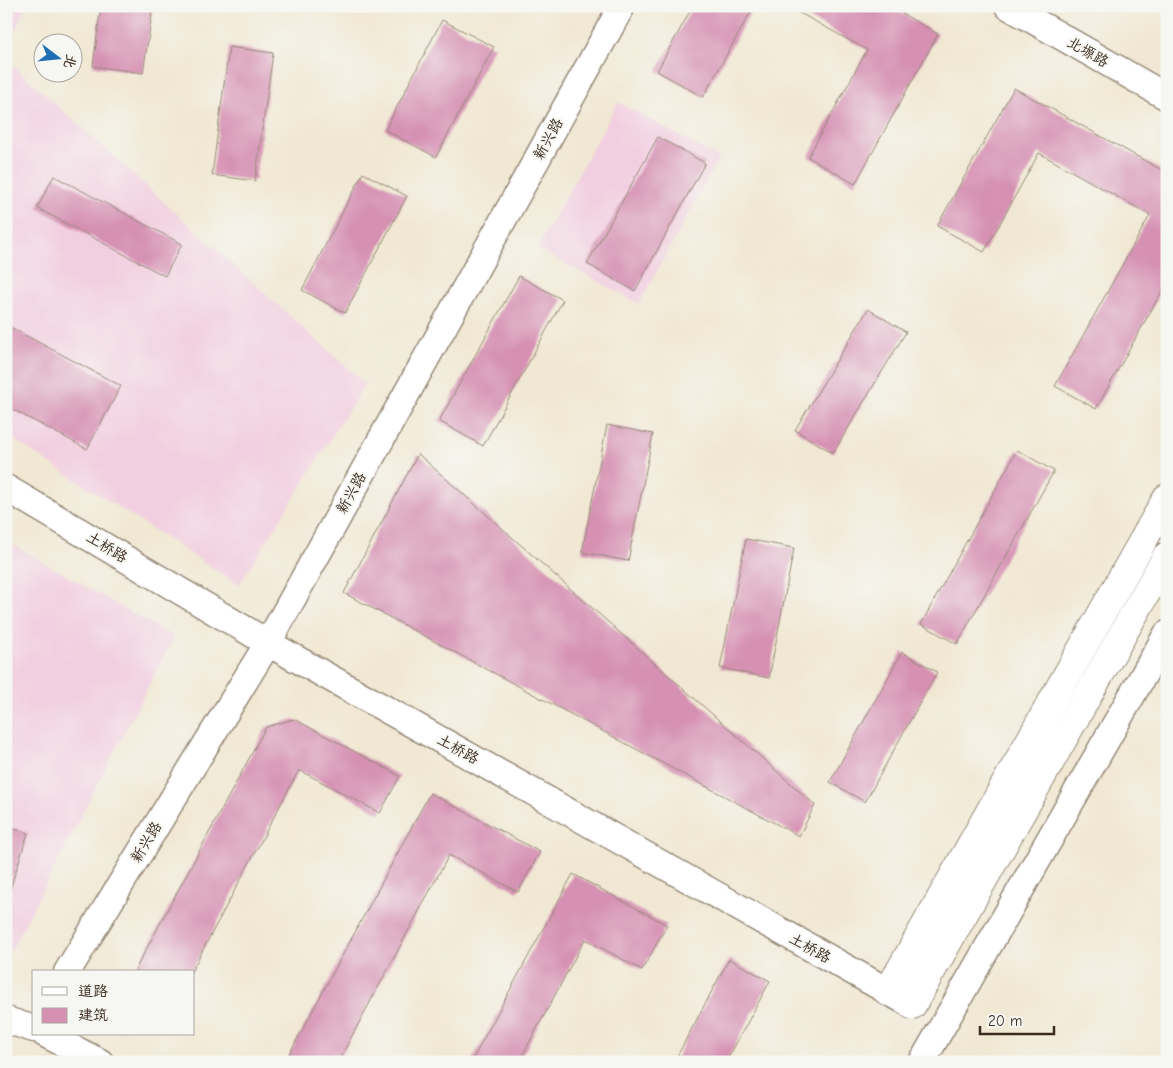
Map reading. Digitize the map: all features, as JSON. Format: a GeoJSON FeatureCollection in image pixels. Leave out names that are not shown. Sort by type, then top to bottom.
{"type":"FeatureCollection","features":[{"type":"Feature","properties":{"kind":"main road"},"geometry":{"type":"LineString","coordinates":[[888,992],[1167,498]]}},
{"type":"Feature","properties":{"kind":"main road"},"geometry":{"type":"LineString","coordinates":[[912,1005],[1167,556]]}},
{"type":"Feature","properties":{"kind":"street","name":"新兴路"},"geometry":{"type":"LineString","coordinates":[[68,970],[268,643],[622,6]]}},
{"type":"Feature","properties":{"kind":"street","name":"北塬路"},"geometry":{"type":"LineString","coordinates":[[1008,6],[1167,97]]}},
{"type":"Feature","properties":{"kind":"street","name":"土桥路"},"geometry":{"type":"LineString","coordinates":[[6,488],[268,643],[912,1005]]}},
{"type":"Feature","properties":{"kind":"street"},"geometry":{"type":"LineString","coordinates":[[922,1062],[1167,634]]}},
{"type":"Feature","properties":{"kind":"street"},"geometry":{"type":"LineString","coordinates":[[6,1020],[32,1029]]}},
{"type":"Feature","properties":{"kind":"street"},"geometry":{"type":"LineString","coordinates":[[44,1036],[71,1055],[100,1062]]}},
{"type":"Feature","properties":{"kind":"shaded area"},"geometry":{"type":"Polygon","coordinates":[[[6,6],[26,6],[6,51],[6,6]]]}},
{"type":"Feature","properties":{"kind":"shaded area"},"geometry":{"type":"Polygon","coordinates":[[[6,59],[365,384],[239,585],[6,435],[6,59]]]}},
{"type":"Feature","properties":{"kind":"shaded area"},"geometry":{"type":"Polygon","coordinates":[[[618,102],[719,158],[639,304],[537,248],[618,102]]]}},
{"type":"Feature","properties":{"kind":"shaded area"},"geometry":{"type":"Polygon","coordinates":[[[6,541],[174,637],[6,960],[6,541]]]}},
{"type":"Feature","properties":{"kind":"building"},"geometry":{"type":"Polygon","coordinates":[[[101,6],[153,6],[143,73],[93,66],[101,6]]]}},
{"type":"Feature","properties":{"kind":"building"},"geometry":{"type":"Polygon","coordinates":[[[693,6],[754,6],[703,97],[657,71],[693,6]]]}},
{"type":"Feature","properties":{"kind":"building"},"geometry":{"type":"Polygon","coordinates":[[[787,6],[889,6],[938,34],[855,184],[808,157],[867,50],[787,6]]]}},
{"type":"Feature","properties":{"kind":"building"},"geometry":{"type":"Polygon","coordinates":[[[442,20],[494,47],[436,157],[385,130],[442,20]]]}},
{"type":"Feature","properties":{"kind":"building"},"geometry":{"type":"Polygon","coordinates":[[[229,47],[273,53],[255,181],[212,175],[229,47]]]}},
{"type":"Feature","properties":{"kind":"building"},"geometry":{"type":"Polygon","coordinates":[[[1014,88],[1167,173],[1167,282],[1096,409],[1055,386],[1150,215],[1039,153],[984,252],[937,226],[1014,88]]]}},
{"type":"Feature","properties":{"kind":"building"},"geometry":{"type":"Polygon","coordinates":[[[658,137],[705,163],[635,291],[587,264],[658,137]]]}},
{"type":"Feature","properties":{"kind":"building"},"geometry":{"type":"Polygon","coordinates":[[[363,173],[407,196],[345,313],[302,290],[363,173]]]}},
{"type":"Feature","properties":{"kind":"building"},"geometry":{"type":"Polygon","coordinates":[[[54,176],[182,244],[165,276],[37,208],[54,176]]]}},
{"type":"Feature","properties":{"kind":"building"},"geometry":{"type":"Polygon","coordinates":[[[519,276],[563,300],[483,446],[439,421],[519,276]]]}},
{"type":"Feature","properties":{"kind":"building"},"geometry":{"type":"Polygon","coordinates":[[[868,309],[906,332],[833,453],[795,430],[868,309]]]}},
{"type":"Feature","properties":{"kind":"building"},"geometry":{"type":"Polygon","coordinates":[[[6,325],[121,386],[87,449],[6,406],[6,325]]]}},
{"type":"Feature","properties":{"kind":"building"},"geometry":{"type":"Polygon","coordinates":[[[607,425],[653,434],[628,561],[582,552],[607,425]]]}},
{"type":"Feature","properties":{"kind":"building"},"geometry":{"type":"Polygon","coordinates":[[[1017,450],[1054,471],[957,644],[921,624],[1017,450]]]}},
{"type":"Feature","properties":{"kind":"building"},"geometry":{"type":"Polygon","coordinates":[[[418,454],[815,805],[799,836],[344,593],[418,454]]]}},
{"type":"Feature","properties":{"kind":"building"},"geometry":{"type":"Polygon","coordinates":[[[746,539],[794,548],[769,678],[720,668],[746,539]]]}},
{"type":"Feature","properties":{"kind":"building"},"geometry":{"type":"Polygon","coordinates":[[[902,652],[937,672],[865,802],[830,782],[902,652]]]}},
{"type":"Feature","properties":{"kind":"building"},"geometry":{"type":"Polygon","coordinates":[[[294,719],[400,776],[380,813],[299,770],[192,970],[135,970],[266,727],[294,719]]]}},
{"type":"Feature","properties":{"kind":"building"},"geometry":{"type":"Polygon","coordinates":[[[430,793],[540,852],[518,892],[449,855],[338,1062],[285,1062],[430,793]]]}},
{"type":"Feature","properties":{"kind":"building"},"geometry":{"type":"Polygon","coordinates":[[[6,826],[28,833],[7,899],[6,899],[6,826]]]}},
{"type":"Feature","properties":{"kind":"building"},"geometry":{"type":"Polygon","coordinates":[[[573,874],[667,925],[642,970],[585,939],[519,1062],[471,1062],[573,874]]]}},
{"type":"Feature","properties":{"kind":"building"},"geometry":{"type":"Polygon","coordinates":[[[729,959],[770,981],[726,1062],[674,1062],[729,959]]]}}]}
